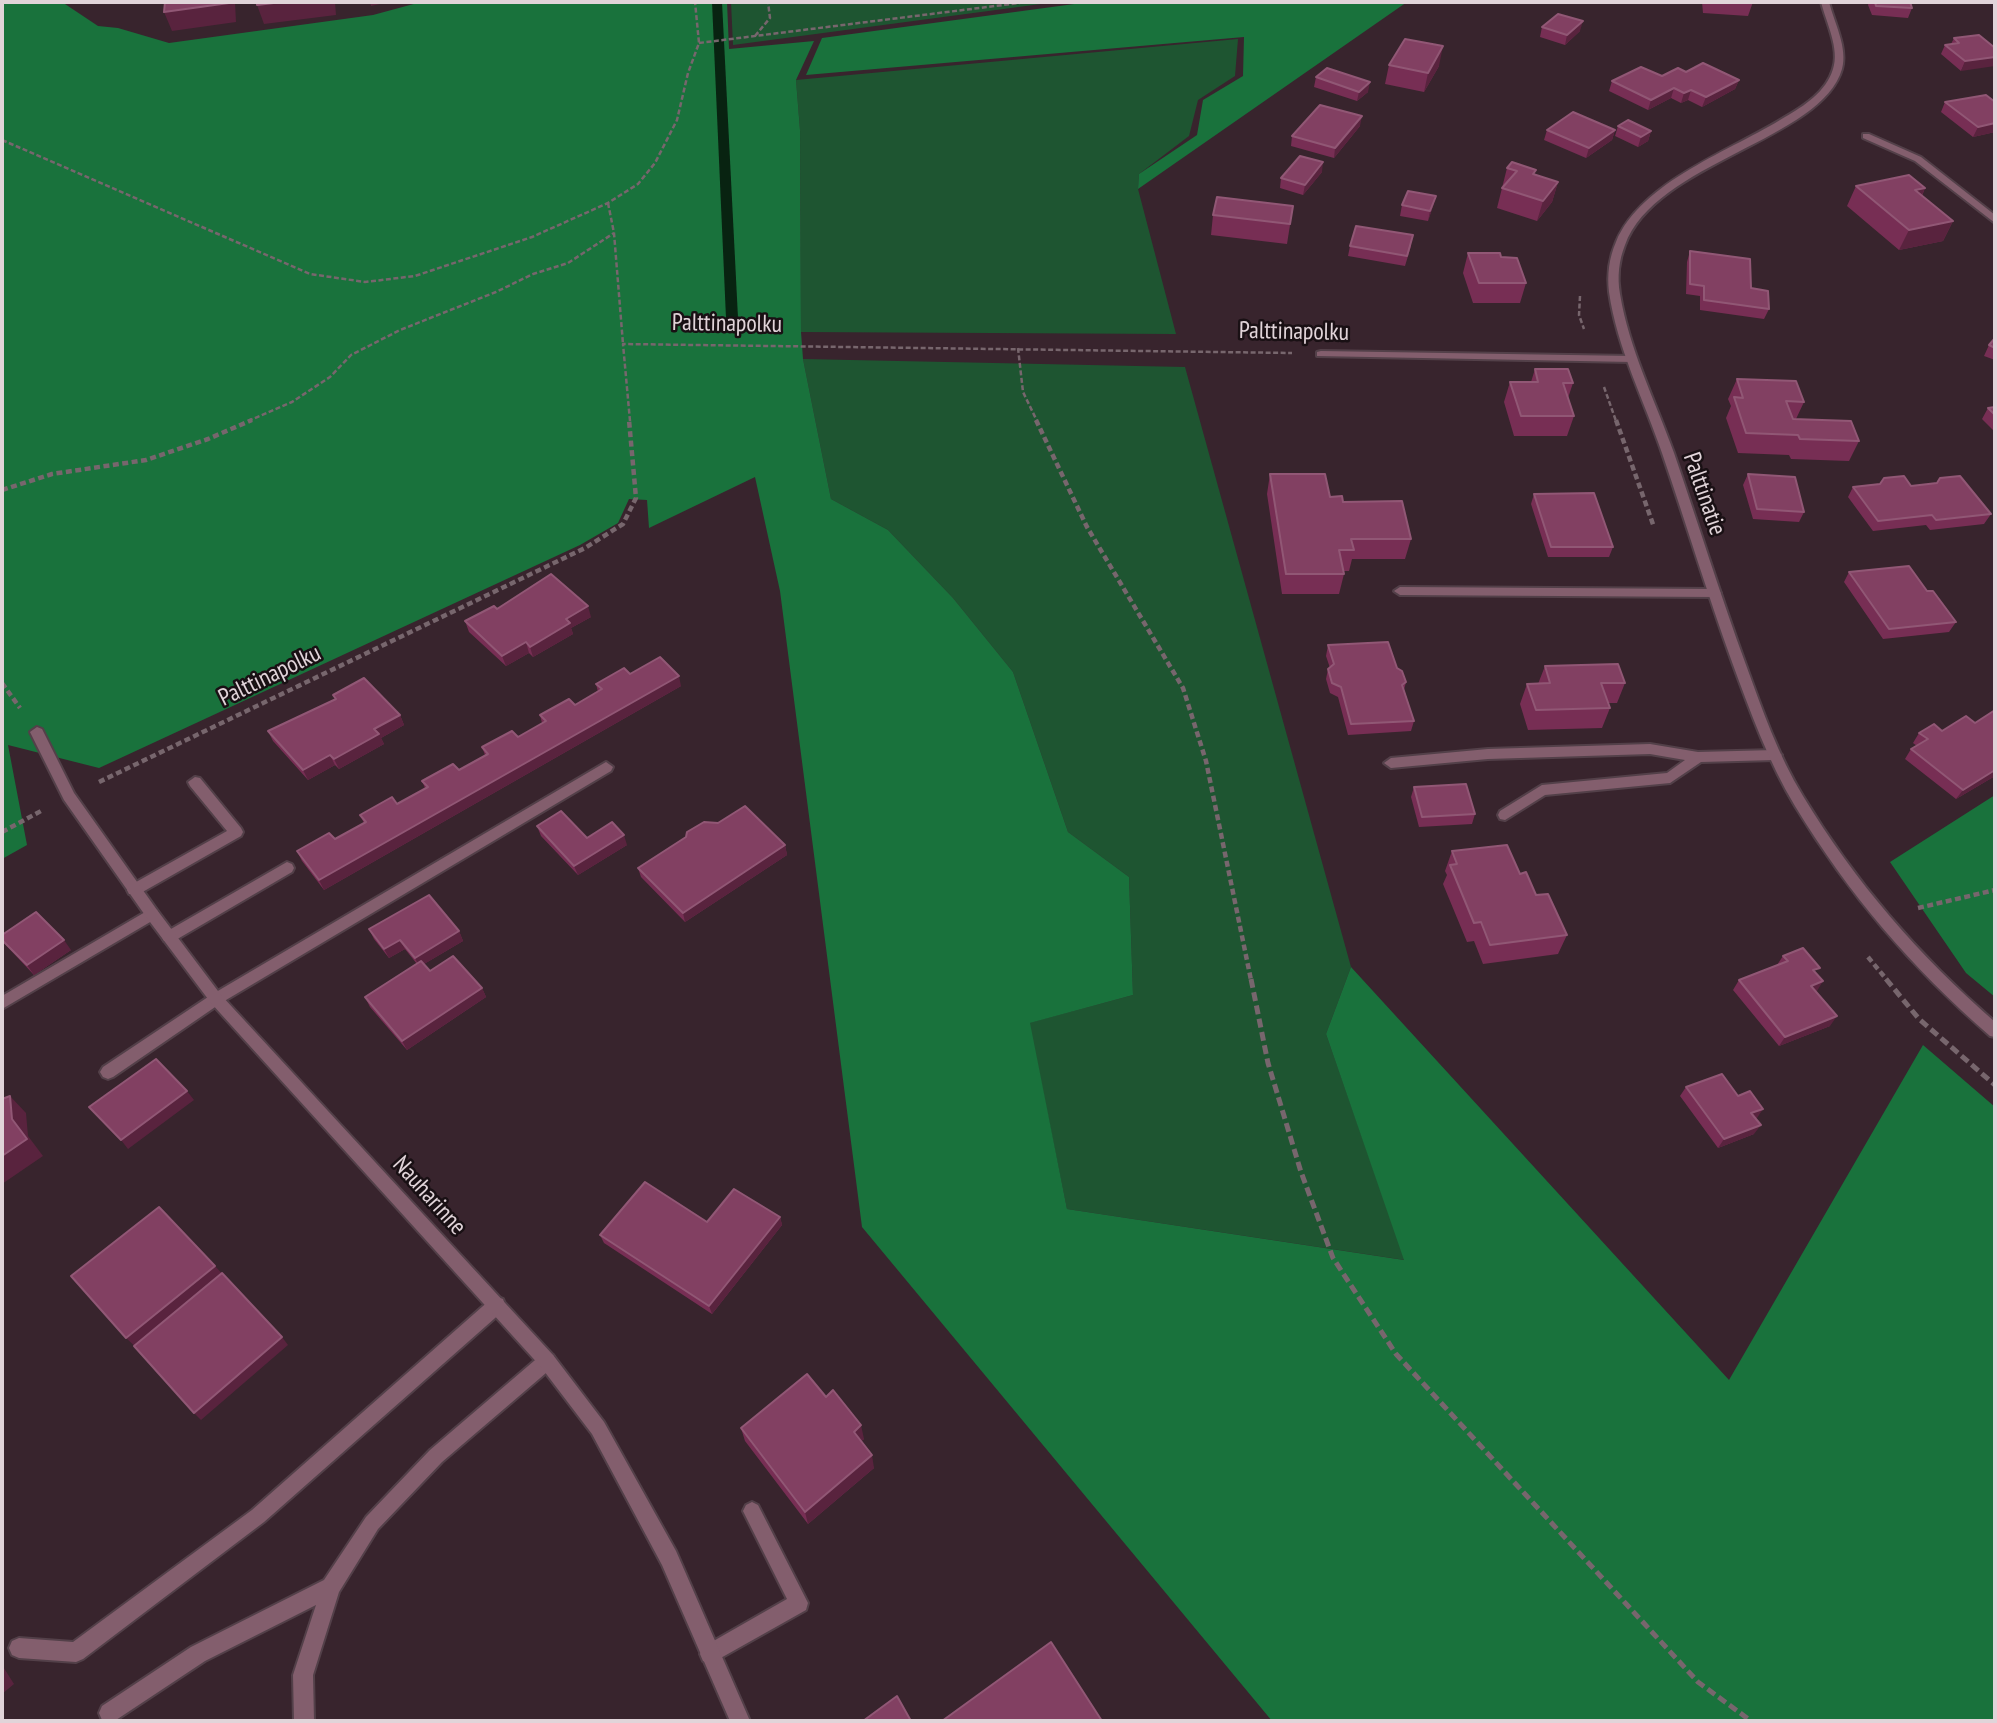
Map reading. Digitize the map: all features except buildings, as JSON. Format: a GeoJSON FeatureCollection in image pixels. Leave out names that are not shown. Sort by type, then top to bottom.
{"type":"FeatureCollection","features":[{"type":"Feature","properties":{"kind":"street","name":"Palttinatie"},"geometry":{"type":"LineString","coordinates":[[1825,2],[1839,67],[1834,82],[1820,99],[1663,192],[1646,205],[1623,236],[1614,268],[1614,286],[1632,359],[1659,427],[1715,593],[1775,755],[1832,853],[1881,916],[1954,996],[1995,1031]]}},
{"type":"Feature","properties":{"kind":"street"},"geometry":{"type":"LineString","coordinates":[[1866,136],[1917,159],[1995,220]]}},
{"type":"Feature","properties":{"kind":"street","name":"Palttinapolku"},"geometry":{"type":"LineString","coordinates":[[1321,354],[1632,359]]}},
{"type":"Feature","properties":{"kind":"street"},"geometry":{"type":"LineString","coordinates":[[1400,591],[1715,593]]}},
{"type":"Feature","properties":{"kind":"street","name":"Nauharinne"},"geometry":{"type":"LineString","coordinates":[[37,732],[69,796],[134,890],[216,999],[547,1361],[598,1428],[669,1558],[740,1721]]}},
{"type":"Feature","properties":{"kind":"street"},"geometry":{"type":"LineString","coordinates":[[1391,763],[1488,754],[1650,749],[1698,757],[1775,755]]}},
{"type":"Feature","properties":{"kind":"street"},"geometry":{"type":"LineString","coordinates":[[1505,815],[1542,790],[1670,778],[1698,757]]}},
{"type":"Feature","properties":{"kind":"street"},"geometry":{"type":"LineString","coordinates":[[108,1072],[216,999],[606,767]]}},
{"type":"Feature","properties":{"kind":"street"},"geometry":{"type":"LineString","coordinates":[[134,890],[236,832],[195,782]]}},
{"type":"Feature","properties":{"kind":"street"},"geometry":{"type":"LineString","coordinates":[[169,937],[287,868]]}},
{"type":"Feature","properties":{"kind":"street"},"geometry":{"type":"LineString","coordinates":[[2,1003],[152,914]]}},
{"type":"Feature","properties":{"kind":"street"},"geometry":{"type":"LineString","coordinates":[[19,1648],[76,1652],[258,1516],[496,1306]]}},
{"type":"Feature","properties":{"kind":"street"},"geometry":{"type":"LineString","coordinates":[[304,1721],[303,1675],[331,1587],[372,1523],[436,1456],[547,1361]]}},
{"type":"Feature","properties":{"kind":"street"},"geometry":{"type":"LineString","coordinates":[[710,1654],[799,1603],[752,1511]]}},
{"type":"Feature","properties":{"kind":"street"},"geometry":{"type":"LineString","coordinates":[[109,1713],[198,1654],[331,1587]]}},
{"type":"Feature","properties":{"kind":"path"},"geometry":{"type":"LineString","coordinates":[[2,140],[310,274],[365,282],[415,276],[532,237],[608,203],[638,184],[655,163],[677,120],[688,73],[699,43],[695,2]]}},
{"type":"Feature","properties":{"kind":"path"},"geometry":{"type":"LineString","coordinates":[[754,36],[770,18],[768,2]]}},
{"type":"Feature","properties":{"kind":"path"},"geometry":{"type":"LineString","coordinates":[[699,43],[1027,2]]}},
{"type":"Feature","properties":{"kind":"path"},"geometry":{"type":"LineString","coordinates":[[608,203],[614,233],[623,344]]}},
{"type":"Feature","properties":{"kind":"path"},"geometry":{"type":"LineString","coordinates":[[2,490],[52,474],[146,460],[208,439],[292,402],[330,377],[351,355],[533,274],[568,263],[614,233]]}},
{"type":"Feature","properties":{"kind":"path","name":"Palttinapolku"},"geometry":{"type":"LineString","coordinates":[[2,832],[69,796],[585,548],[623,524],[636,498],[623,344],[1321,354]]}},
{"type":"Feature","properties":{"kind":"path"},"geometry":{"type":"LineString","coordinates":[[1018,348],[1023,392],[1081,514],[1183,688],[1206,761],[1268,1063],[1301,1172],[1333,1258],[1396,1354],[1698,1682],[1751,1721]]}},
{"type":"Feature","properties":{"kind":"path"},"geometry":{"type":"LineString","coordinates":[[1910,910],[1995,890]]}},
{"type":"Feature","properties":{"kind":"green space"},"geometry":{"type":"Polygon","coordinates":[[[2,2],[62,2],[98,26],[118,28],[169,43],[373,15],[421,2],[727,2],[729,49],[814,41],[796,80],[800,130],[801,332],[803,359],[831,499],[888,530],[953,598],[1013,672],[1068,832],[1129,877],[1133,995],[1030,1023],[1067,1209],[1404,1260],[1326,1034],[1351,967],[1729,1380],[1923,1045],[1995,1107],[1995,1721],[1272,1721],[862,1227],[780,591],[755,477],[649,528],[647,500],[629,499],[618,523],[580,545],[99,768],[8,745],[27,845],[2,859],[2,2]]]}},
{"type":"Feature","properties":{"kind":"green space"},"geometry":{"type":"Polygon","coordinates":[[[731,2],[1056,2],[733,45],[731,2]]]}},
{"type":"Feature","properties":{"kind":"green space"},"geometry":{"type":"Polygon","coordinates":[[[1089,2],[1407,2],[1138,189],[1139,174],[1197,135],[1203,100],[1243,76],[1244,37],[806,75],[822,38],[1089,2]]]}},
{"type":"Feature","properties":{"kind":"green space"},"geometry":{"type":"Polygon","coordinates":[[[1238,39],[1235,76],[1198,100],[1189,136],[1139,174],[1138,189],[1176,334],[801,332],[800,130],[796,80],[1238,39]]]}},
{"type":"Feature","properties":{"kind":"green space"},"geometry":{"type":"Polygon","coordinates":[[[803,359],[1185,367],[1351,967],[1326,1034],[1405,1260],[1067,1209],[1029,1023],[1133,995],[1129,877],[1068,832],[1013,672],[953,598],[888,530],[831,499],[803,359]]]}},
{"type":"Feature","properties":{"kind":"green space"},"geometry":{"type":"Polygon","coordinates":[[[1995,795],[1995,997],[1966,973],[1890,862],[1995,795]]]}},
{"type":"Feature","properties":{"kind":"waterway"},"geometry":{"type":"LineString","coordinates":[[717,2],[732,318]]}}]}
